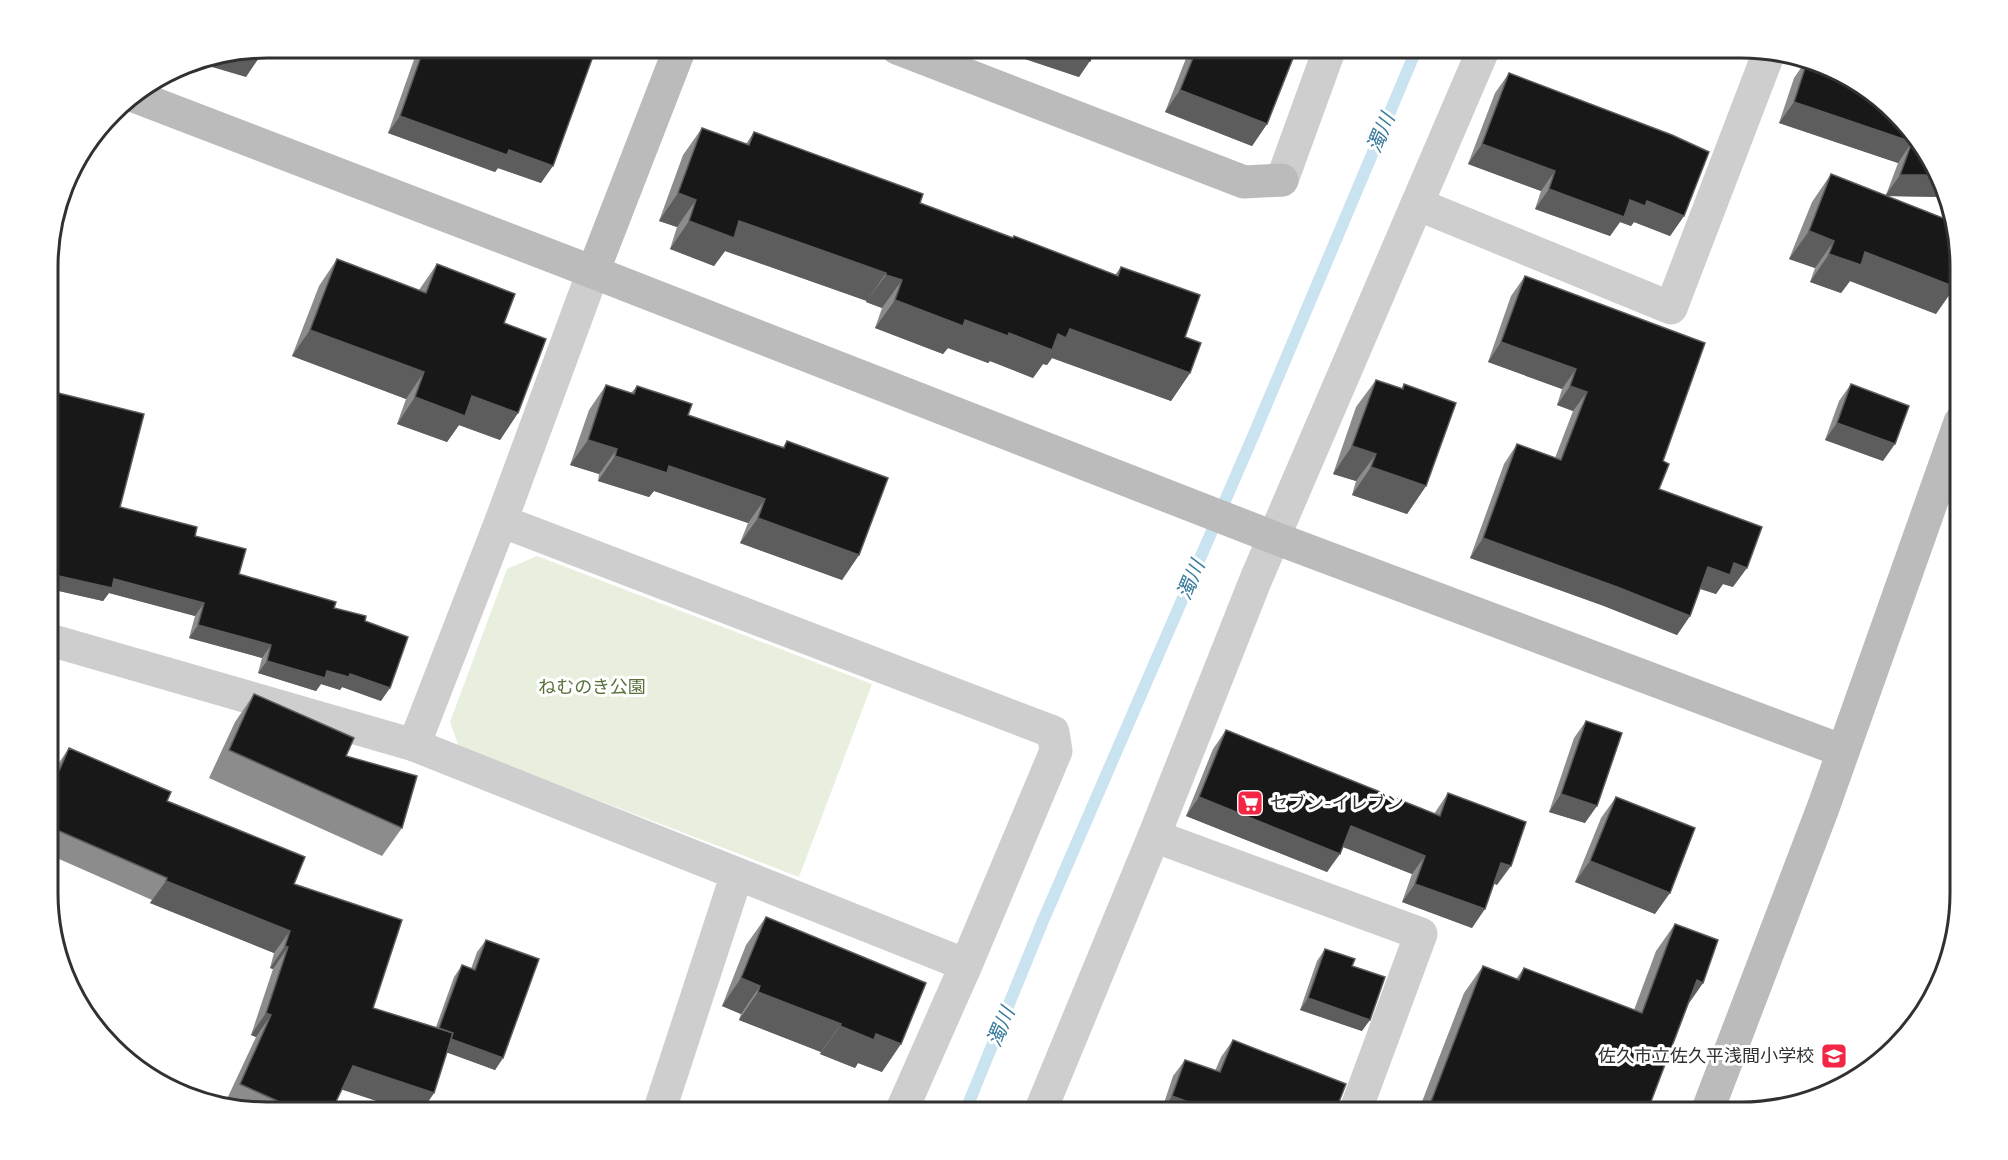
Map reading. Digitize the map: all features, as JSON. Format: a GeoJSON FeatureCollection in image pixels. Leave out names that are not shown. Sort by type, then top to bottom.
{"type":"FeatureCollection","features":[{"type":"Feature","properties":{"kind":"street"},"geometry":{"type":"LineString","coordinates":[[924,59],[1244,182],[1282,180],[1326,58]]}},
{"type":"Feature","properties":{"kind":"street"},"geometry":{"type":"LineString","coordinates":[[1044,1101],[1154,836],[1265,534],[1417,204],[1480,58]]}},
{"type":"Feature","properties":{"kind":"street"},"geometry":{"type":"LineString","coordinates":[[414,745],[676,59]]}},
{"type":"Feature","properties":{"kind":"street"},"geometry":{"type":"LineString","coordinates":[[1417,204],[1671,308],[1765,60]]}},
{"type":"Feature","properties":{"kind":"street"},"geometry":{"type":"LineString","coordinates":[[144,100],[1265,534],[1843,751]]}},
{"type":"Feature","properties":{"kind":"street"},"geometry":{"type":"LineString","coordinates":[[1711,1101],[1843,751],[1949,450]]}},
{"type":"Feature","properties":{"kind":"street"},"geometry":{"type":"LineString","coordinates":[[501,521],[1053,732],[1056,750],[907,1102]]}},
{"type":"Feature","properties":{"kind":"street"},"geometry":{"type":"LineString","coordinates":[[58,642],[414,745],[966,965]]}},
{"type":"Feature","properties":{"kind":"street"},"geometry":{"type":"LineString","coordinates":[[1154,836],[1421,934],[1359,1101]]}},
{"type":"Feature","properties":{"kind":"street"},"geometry":{"type":"LineString","coordinates":[[662,1102],[737,873]]}},
{"type":"Feature","properties":{"kind":"green space","name":"ねむのき公園"},"geometry":{"type":"Polygon","coordinates":[[[537,556],[872,684],[799,877],[459,747],[450,722],[507,569],[537,556]]]}},
{"type":"Feature","properties":{"kind":"building"},"geometry":{"type":"Polygon","coordinates":[[[1193,58],[1293,58],[1267,124],[1180,90],[1193,58]]]}},
{"type":"Feature","properties":{"kind":"building"},"geometry":{"type":"Polygon","coordinates":[[[420,59],[592,59],[553,166],[509,150],[507,155],[400,116],[420,59]]]}},
{"type":"Feature","properties":{"kind":"building"},"geometry":{"type":"Polygon","coordinates":[[[1805,69],[1821,74],[1845,86],[1868,102],[1906,140],[1794,102],[1805,69]]]}},
{"type":"Feature","properties":{"kind":"building"},"geometry":{"type":"Polygon","coordinates":[[[1509,73],[1672,135],[1709,152],[1684,216],[1647,201],[1645,206],[1630,200],[1624,217],[1549,189],[1555,171],[1482,144],[1509,73]]]}},
{"type":"Feature","properties":{"kind":"building"},"geometry":{"type":"Polygon","coordinates":[[[702,128],[749,145],[754,132],[923,194],[920,203],[1013,238],[1014,236],[1118,276],[1121,267],[1200,295],[1185,337],[1201,343],[1190,373],[1070,329],[1066,338],[1058,334],[1052,350],[1009,333],[1008,336],[965,320],[963,326],[895,300],[902,280],[886,275],[886,273],[739,221],[734,238],[689,221],[696,200],[678,193],[702,128]]]}},
{"type":"Feature","properties":{"kind":"building"},"geometry":{"type":"Polygon","coordinates":[[[1910,146],[1928,175],[1900,175],[1910,146]]]}},
{"type":"Feature","properties":{"kind":"building"},"geometry":{"type":"Polygon","coordinates":[[[1831,174],[1943,218],[1949,253],[1949,285],[1865,252],[1861,265],[1829,254],[1834,241],[1809,231],[1831,174]]]}},
{"type":"Feature","properties":{"kind":"building"},"geometry":{"type":"Polygon","coordinates":[[[337,259],[426,293],[437,264],[515,294],[504,323],[546,339],[518,413],[472,396],[465,416],[415,397],[424,372],[310,330],[337,259]]]}},
{"type":"Feature","properties":{"kind":"building"},"geometry":{"type":"Polygon","coordinates":[[[1525,276],[1705,343],[1663,461],[1669,464],[1659,489],[1762,527],[1747,568],[1734,563],[1730,575],[1708,567],[1690,616],[1483,538],[1517,444],[1561,460],[1587,392],[1570,386],[1576,369],[1501,342],[1525,276]]]}},
{"type":"Feature","properties":{"kind":"building"},"geometry":{"type":"Polygon","coordinates":[[[1376,380],[1403,389],[1404,384],[1456,403],[1426,486],[1371,467],[1376,454],[1352,446],[1376,380]]]}},
{"type":"Feature","properties":{"kind":"building"},"geometry":{"type":"Polygon","coordinates":[[[1851,384],[1909,406],[1895,444],[1837,423],[1851,384]]]}},
{"type":"Feature","properties":{"kind":"building"},"geometry":{"type":"Polygon","coordinates":[[[606,385],[634,394],[637,386],[692,404],[688,415],[784,448],[787,441],[888,478],[859,555],[758,518],[765,499],[669,466],[667,473],[615,456],[617,449],[588,440],[606,385]]]}},
{"type":"Feature","properties":{"kind":"building"},"geometry":{"type":"Polygon","coordinates":[[[58,393],[144,414],[120,507],[197,527],[195,536],[246,549],[239,574],[336,602],[334,608],[366,616],[365,621],[408,637],[390,688],[350,674],[349,677],[327,671],[325,678],[267,661],[271,645],[198,625],[204,603],[114,579],[112,588],[58,576],[58,393]]]}},
{"type":"Feature","properties":{"kind":"building"},"geometry":{"type":"Polygon","coordinates":[[[254,694],[354,738],[346,756],[417,776],[402,828],[229,750],[254,694]]]}},
{"type":"Feature","properties":{"kind":"building"},"geometry":{"type":"Polygon","coordinates":[[[1586,721],[1622,733],[1597,806],[1561,794],[1586,721]]]}},
{"type":"Feature","properties":{"kind":"building"},"geometry":{"type":"Polygon","coordinates":[[[1226,730],[1440,816],[1448,793],[1526,822],[1511,866],[1501,863],[1485,909],[1415,884],[1425,856],[1351,826],[1340,854],[1199,797],[1226,730]]]}},
{"type":"Feature","properties":{"kind":"building"},"geometry":{"type":"Polygon","coordinates":[[[69,748],[171,792],[167,801],[305,857],[294,884],[402,920],[373,1008],[453,1033],[434,1093],[353,1066],[336,1102],[280,1102],[240,1084],[271,1015],[266,1013],[288,947],[285,946],[290,931],[166,881],[167,878],[58,830],[58,773],[69,748]]]}},
{"type":"Feature","properties":{"kind":"building"},"geometry":{"type":"Polygon","coordinates":[[[1616,797],[1695,828],[1670,893],[1590,861],[1616,797]]]}},
{"type":"Feature","properties":{"kind":"building"},"geometry":{"type":"Polygon","coordinates":[[[766,917],[926,983],[901,1044],[876,1034],[874,1040],[840,1026],[841,1024],[758,992],[760,986],[741,978],[766,917]]]}},
{"type":"Feature","properties":{"kind":"building"},"geometry":{"type":"Polygon","coordinates":[[[1675,924],[1718,940],[1703,983],[1697,980],[1651,1101],[1431,1101],[1483,966],[1519,980],[1524,968],[1642,1013],[1675,924]]]}},
{"type":"Feature","properties":{"kind":"building"},"geometry":{"type":"Polygon","coordinates":[[[486,940],[539,959],[503,1058],[451,1039],[453,1033],[439,1028],[462,965],[475,970],[486,940]]]}},
{"type":"Feature","properties":{"kind":"building"},"geometry":{"type":"Polygon","coordinates":[[[1325,949],[1355,959],[1352,966],[1385,977],[1370,1020],[1308,998],[1325,949]]]}},
{"type":"Feature","properties":{"kind":"building"},"geometry":{"type":"Polygon","coordinates":[[[1233,1040],[1346,1084],[1339,1101],[1187,1101],[1172,1096],[1185,1060],[1220,1072],[1233,1040]]]}},
{"type":"Feature","properties":{"kind":"waterway","name":"濁川"},"geometry":{"type":"LineString","coordinates":[[969,1102],[1042,923],[1254,434],[1413,58]]}},
{"type":"Feature","properties":{"kind":"place","name":"セブン-イレブン"},"geometry":{"type":"Point","coordinates":[1250,803]}},
{"type":"Feature","properties":{"kind":"place","name":"佐久市立佐久平浅間小学校"},"geometry":{"type":"Point","coordinates":[1834,1056]}}]}
